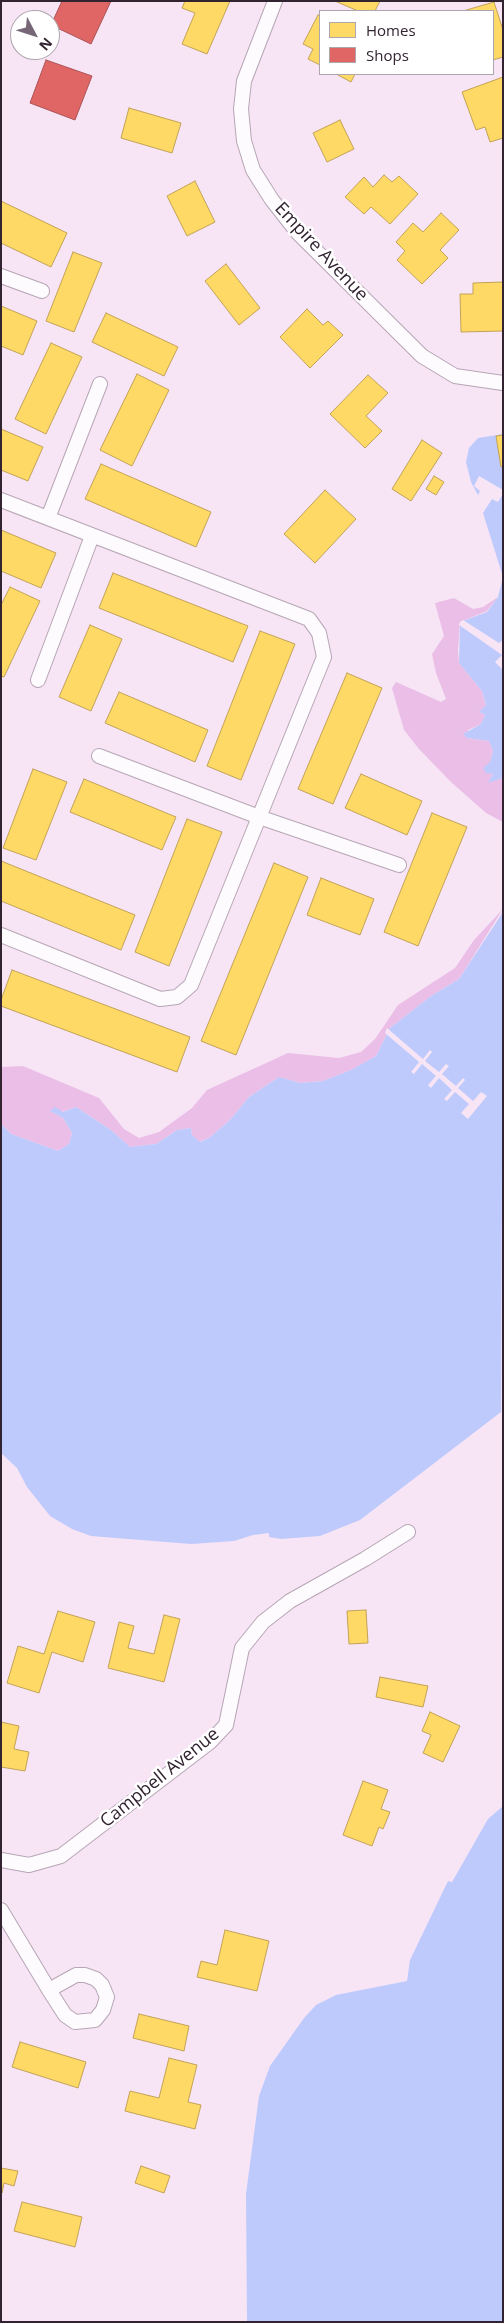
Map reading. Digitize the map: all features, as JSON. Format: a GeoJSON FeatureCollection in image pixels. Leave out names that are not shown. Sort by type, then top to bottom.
{"type":"FeatureCollection","features":[{"type":"Feature","properties":{"kind":"street","name":"Empire Avenue"},"geometry":{"type":"LineString","coordinates":[[275,1],[244,81],[241,109],[244,141],[253,170],[272,200],[298,233],[408,343],[437,367],[455,376],[503,383]]}},
{"type":"Feature","properties":{"kind":"street"},"geometry":{"type":"LineString","coordinates":[[1,276],[42,291]]}},
{"type":"Feature","properties":{"kind":"street"},"geometry":{"type":"LineString","coordinates":[[48,518],[100,384]]}},
{"type":"Feature","properties":{"kind":"street"},"geometry":{"type":"LineString","coordinates":[[1,500],[309,620],[319,633],[324,657],[258,817],[192,986],[177,997],[160,999],[1,935]]}},
{"type":"Feature","properties":{"kind":"street"},"geometry":{"type":"LineString","coordinates":[[38,680],[92,536]]}},
{"type":"Feature","properties":{"kind":"street"},"geometry":{"type":"LineString","coordinates":[[99,756],[258,817],[399,865]]}},
{"type":"Feature","properties":{"kind":"street","name":"Campbell Avenue"},"geometry":{"type":"LineString","coordinates":[[1,1860],[29,1866],[61,1856],[210,1742],[226,1725],[242,1648],[263,1622],[290,1600],[365,1559],[408,1532]]}},
{"type":"Feature","properties":{"kind":"street"},"geometry":{"type":"LineString","coordinates":[[1,1910],[49,1990]]}},
{"type":"Feature","properties":{"kind":"shaded area"},"geometry":{"type":"Polygon","coordinates":[[[498,597],[487,611],[460,622],[458,650],[459,663],[482,691],[486,706],[479,712],[485,715],[481,724],[468,730],[467,738],[489,741],[493,751],[490,762],[493,773],[489,782],[503,778],[503,822],[486,813],[451,782],[419,749],[404,730],[392,688],[396,682],[441,702],[446,699],[436,673],[432,654],[444,636],[435,603],[454,598],[473,609],[483,607],[498,597]]]}},
{"type":"Feature","properties":{"kind":"shaded area"},"geometry":{"type":"Polygon","coordinates":[[[503,909],[459,979],[431,996],[390,1028],[376,1056],[351,1070],[323,1081],[300,1083],[279,1077],[249,1097],[230,1120],[209,1138],[199,1142],[192,1135],[191,1128],[177,1130],[156,1144],[130,1147],[111,1130],[76,1107],[62,1112],[50,1111],[63,1118],[72,1133],[69,1144],[58,1151],[11,1134],[1,1124],[1,1067],[23,1066],[99,1098],[124,1129],[139,1138],[159,1132],[192,1108],[207,1090],[288,1053],[339,1058],[361,1052],[375,1039],[398,1005],[455,968],[474,940],[503,909]]]}},
{"type":"Feature","properties":{"kind":"water"},"geometry":{"type":"Polygon","coordinates":[[[503,434],[503,490],[479,476],[474,486],[480,491],[478,495],[471,482],[466,462],[469,448],[478,438],[503,434]]]}},
{"type":"Feature","properties":{"kind":"water"},"geometry":{"type":"Polygon","coordinates":[[[503,494],[503,577],[483,513],[492,499],[498,502],[503,494]]]}},
{"type":"Feature","properties":{"kind":"water"},"geometry":{"type":"Polygon","coordinates":[[[503,577],[503,778],[488,783],[493,774],[486,773],[483,768],[490,762],[493,751],[489,741],[467,738],[463,734],[481,724],[485,715],[479,712],[486,705],[482,691],[459,663],[460,622],[487,612],[498,597],[503,577]]]}},
{"type":"Feature","properties":{"kind":"water"},"geometry":{"type":"Polygon","coordinates":[[[503,912],[501,1412],[360,1520],[320,1536],[281,1539],[269,1537],[269,1533],[253,1535],[234,1541],[191,1544],[91,1536],[72,1529],[50,1516],[27,1487],[17,1468],[1,1453],[1,1124],[11,1134],[58,1151],[69,1144],[72,1133],[63,1118],[50,1111],[55,1107],[63,1112],[76,1107],[111,1130],[130,1147],[156,1144],[177,1130],[191,1128],[192,1135],[200,1142],[209,1138],[230,1120],[249,1097],[279,1077],[300,1083],[323,1081],[351,1070],[376,1056],[390,1028],[431,996],[459,979],[503,912]]]}},
{"type":"Feature","properties":{"kind":"water"},"geometry":{"type":"Polygon","coordinates":[[[503,1806],[503,2322],[247,2322],[246,2194],[259,2096],[270,2066],[304,2018],[316,2005],[336,1995],[407,1981],[410,1960],[448,1881],[452,1882],[488,1819],[503,1806]]]}},
{"type":"Feature","properties":{"kind":"pier"},"geometry":{"type":"Polygon","coordinates":[[[463,620],[499,643],[503,640],[503,670],[495,662],[502,655],[459,625],[463,620]]]}},
{"type":"Feature","properties":{"kind":"pier"},"geometry":{"type":"Polygon","coordinates":[[[387,1028],[423,1059],[430,1050],[432,1052],[425,1061],[439,1072],[446,1064],[449,1066],[442,1074],[456,1086],[463,1078],[465,1080],[458,1088],[473,1101],[481,1092],[487,1096],[468,1119],[461,1113],[469,1104],[455,1092],[447,1101],[444,1099],[452,1090],[439,1078],[431,1088],[428,1085],[436,1076],[422,1064],[414,1074],[411,1072],[419,1062],[385,1033],[387,1028]]]}},
{"type":"Feature","properties":{"kind":"building: Homes"},"geometry":{"type":"Polygon","coordinates":[[[185,1],[230,1],[207,54],[182,44],[195,13],[182,8],[185,1]]]}},
{"type":"Feature","properties":{"kind":"building: Homes"},"geometry":{"type":"Polygon","coordinates":[[[335,1],[380,1],[376,10],[356,10],[335,1]]]}},
{"type":"Feature","properties":{"kind":"building: Homes"},"geometry":{"type":"Polygon","coordinates":[[[494,2],[503,30],[503,57],[494,60],[494,10],[466,10],[494,2]]]}},
{"type":"Feature","properties":{"kind":"building: Homes"},"geometry":{"type":"Polygon","coordinates":[[[319,16],[319,64],[308,59],[313,49],[303,44],[319,16]]]}},
{"type":"Feature","properties":{"kind":"building: Homes"},"geometry":{"type":"Polygon","coordinates":[[[338,75],[354,75],[351,82],[338,75]]]}},
{"type":"Feature","properties":{"kind":"building: Homes"},"geometry":{"type":"Polygon","coordinates":[[[503,77],[503,138],[490,142],[485,127],[476,130],[462,92],[503,77]]]}},
{"type":"Feature","properties":{"kind":"building: Homes"},"geometry":{"type":"Polygon","coordinates":[[[129,108],[181,123],[172,153],[121,138],[129,108]]]}},
{"type":"Feature","properties":{"kind":"building: Homes"},"geometry":{"type":"Polygon","coordinates":[[[340,120],[354,149],[327,162],[313,133],[340,120]]]}},
{"type":"Feature","properties":{"kind":"building: Homes"},"geometry":{"type":"Polygon","coordinates":[[[384,175],[392,182],[399,176],[418,194],[390,224],[371,207],[364,214],[345,197],[364,177],[373,187],[384,175]]]}},
{"type":"Feature","properties":{"kind":"building: Homes"},"geometry":{"type":"Polygon","coordinates":[[[195,181],[215,222],[187,236],[167,196],[195,181]]]}},
{"type":"Feature","properties":{"kind":"building: Homes"},"geometry":{"type":"Polygon","coordinates":[[[1,201],[67,233],[51,267],[1,243],[1,201]]]}},
{"type":"Feature","properties":{"kind":"building: Homes"},"geometry":{"type":"Polygon","coordinates":[[[441,213],[459,230],[440,250],[448,258],[422,284],[397,260],[405,251],[396,242],[413,223],[423,232],[441,213]]]}},
{"type":"Feature","properties":{"kind":"building: Homes"},"geometry":{"type":"Polygon","coordinates":[[[73,252],[102,263],[74,332],[46,321],[73,252]]]}},
{"type":"Feature","properties":{"kind":"building: Homes"},"geometry":{"type":"Polygon","coordinates":[[[226,264],[260,308],[239,325],[205,281],[226,264]]]}},
{"type":"Feature","properties":{"kind":"building: Homes"},"geometry":{"type":"Polygon","coordinates":[[[503,282],[503,331],[461,332],[460,294],[473,294],[473,283],[503,282]]]}},
{"type":"Feature","properties":{"kind":"building: Homes"},"geometry":{"type":"Polygon","coordinates":[[[1,306],[37,321],[23,355],[1,346],[1,306]]]}},
{"type":"Feature","properties":{"kind":"building: Homes"},"geometry":{"type":"Polygon","coordinates":[[[307,309],[323,325],[328,321],[343,335],[310,368],[280,337],[307,309]]]}},
{"type":"Feature","properties":{"kind":"building: Homes"},"geometry":{"type":"Polygon","coordinates":[[[106,313],[178,347],[164,376],[92,342],[106,313]]]}},
{"type":"Feature","properties":{"kind":"building: Homes"},"geometry":{"type":"Polygon","coordinates":[[[51,343],[82,357],[46,434],[15,419],[51,343]]]}},
{"type":"Feature","properties":{"kind":"building: Homes"},"geometry":{"type":"Polygon","coordinates":[[[137,374],[169,390],[132,466],[100,450],[137,374]]]}},
{"type":"Feature","properties":{"kind":"building: Homes"},"geometry":{"type":"Polygon","coordinates":[[[368,375],[388,393],[366,416],[382,431],[365,448],[330,414],[368,375]]]}},
{"type":"Feature","properties":{"kind":"building: Homes"},"geometry":{"type":"Polygon","coordinates":[[[1,429],[43,447],[28,481],[1,470],[1,429]]]}},
{"type":"Feature","properties":{"kind":"building: Homes"},"geometry":{"type":"Polygon","coordinates":[[[503,435],[503,466],[501,467],[496,436],[503,435]]]}},
{"type":"Feature","properties":{"kind":"building: Homes"},"geometry":{"type":"Polygon","coordinates":[[[422,440],[442,453],[411,501],[392,489],[422,440]]]}},
{"type":"Feature","properties":{"kind":"building: Homes"},"geometry":{"type":"Polygon","coordinates":[[[101,464],[211,512],[196,547],[85,499],[101,464]]]}},
{"type":"Feature","properties":{"kind":"building: Homes"},"geometry":{"type":"Polygon","coordinates":[[[434,476],[444,482],[436,495],[426,489],[434,476]]]}},
{"type":"Feature","properties":{"kind":"building: Homes"},"geometry":{"type":"Polygon","coordinates":[[[325,490],[356,519],[315,563],[284,534],[325,490]]]}},
{"type":"Feature","properties":{"kind":"building: Homes"},"geometry":{"type":"Polygon","coordinates":[[[1,530],[56,553],[41,588],[1,571],[1,530]]]}},
{"type":"Feature","properties":{"kind":"building: Homes"},"geometry":{"type":"Polygon","coordinates":[[[113,573],[248,626],[233,662],[99,608],[113,573]]]}},
{"type":"Feature","properties":{"kind":"building: Homes"},"geometry":{"type":"Polygon","coordinates":[[[10,587],[40,601],[4,677],[1,676],[1,605],[10,587]]]}},
{"type":"Feature","properties":{"kind":"building: Homes"},"geometry":{"type":"Polygon","coordinates":[[[90,625],[122,639],[91,711],[59,697],[90,625]]]}},
{"type":"Feature","properties":{"kind":"building: Homes"},"geometry":{"type":"Polygon","coordinates":[[[260,631],[295,644],[241,780],[207,766],[260,631]]]}},
{"type":"Feature","properties":{"kind":"building: Homes"},"geometry":{"type":"Polygon","coordinates":[[[347,673],[382,688],[333,804],[298,789],[347,673]]]}},
{"type":"Feature","properties":{"kind":"building: Homes"},"geometry":{"type":"Polygon","coordinates":[[[119,692],[208,730],[195,762],[105,723],[119,692]]]}},
{"type":"Feature","properties":{"kind":"building: Homes"},"geometry":{"type":"Polygon","coordinates":[[[33,769],[67,782],[36,860],[3,848],[33,769]]]}},
{"type":"Feature","properties":{"kind":"building: Homes"},"geometry":{"type":"Polygon","coordinates":[[[361,774],[422,801],[407,835],[345,808],[361,774]]]}},
{"type":"Feature","properties":{"kind":"building: Homes"},"geometry":{"type":"Polygon","coordinates":[[[84,779],[176,817],[162,850],[70,812],[84,779]]]}},
{"type":"Feature","properties":{"kind":"building: Homes"},"geometry":{"type":"Polygon","coordinates":[[[432,813],[467,827],[418,946],[384,932],[432,813]]]}},
{"type":"Feature","properties":{"kind":"building: Homes"},"geometry":{"type":"Polygon","coordinates":[[[187,819],[222,832],[169,966],[135,952],[187,819]]]}},
{"type":"Feature","properties":{"kind":"building: Homes"},"geometry":{"type":"Polygon","coordinates":[[[1,861],[135,915],[121,950],[1,901],[1,861]]]}},
{"type":"Feature","properties":{"kind":"building: Homes"},"geometry":{"type":"Polygon","coordinates":[[[274,863],[308,877],[236,1055],[201,1041],[274,863]]]}},
{"type":"Feature","properties":{"kind":"building: Homes"},"geometry":{"type":"Polygon","coordinates":[[[321,878],[374,899],[360,935],[307,915],[321,878]]]}},
{"type":"Feature","properties":{"kind":"building: Homes"},"geometry":{"type":"Polygon","coordinates":[[[12,970],[190,1037],[177,1072],[1,1006],[1,1000],[12,970]]]}},
{"type":"Feature","properties":{"kind":"building: Homes"},"geometry":{"type":"Polygon","coordinates":[[[366,1610],[368,1643],[349,1644],[347,1611],[366,1610]]]}},
{"type":"Feature","properties":{"kind":"building: Homes"},"geometry":{"type":"Polygon","coordinates":[[[58,1611],[95,1622],[83,1662],[52,1652],[39,1693],[7,1683],[18,1646],[44,1654],[58,1611]]]}},
{"type":"Feature","properties":{"kind":"building: Homes"},"geometry":{"type":"Polygon","coordinates":[[[164,1615],[180,1619],[164,1682],[108,1668],[119,1622],[134,1626],[128,1648],[154,1654],[164,1615]]]}},
{"type":"Feature","properties":{"kind":"building: Homes"},"geometry":{"type":"Polygon","coordinates":[[[380,1677],[428,1686],[423,1707],[376,1697],[380,1677]]]}},
{"type":"Feature","properties":{"kind":"building: Homes"},"geometry":{"type":"Polygon","coordinates":[[[430,1712],[460,1726],[443,1762],[423,1753],[431,1735],[422,1731],[430,1712]]]}},
{"type":"Feature","properties":{"kind":"building: Homes"},"geometry":{"type":"Polygon","coordinates":[[[1,1722],[19,1726],[14,1749],[29,1752],[25,1771],[1,1767],[1,1722]]]}},
{"type":"Feature","properties":{"kind":"building: Homes"},"geometry":{"type":"Polygon","coordinates":[[[363,1781],[388,1790],[381,1809],[390,1812],[383,1829],[379,1827],[372,1846],[343,1835],[363,1781]]]}},
{"type":"Feature","properties":{"kind":"building: Homes"},"geometry":{"type":"Polygon","coordinates":[[[225,1930],[269,1941],[257,1991],[197,1977],[201,1961],[217,1965],[225,1930]]]}},
{"type":"Feature","properties":{"kind":"building: Homes"},"geometry":{"type":"Polygon","coordinates":[[[139,2014],[189,2026],[184,2051],[133,2038],[139,2014]]]}},
{"type":"Feature","properties":{"kind":"building: Homes"},"geometry":{"type":"Polygon","coordinates":[[[20,2042],[86,2062],[78,2088],[12,2067],[20,2042]]]}},
{"type":"Feature","properties":{"kind":"building: Homes"},"geometry":{"type":"Polygon","coordinates":[[[169,2058],[197,2065],[188,2102],[201,2105],[195,2129],[125,2111],[130,2091],[159,2098],[169,2058]]]}},
{"type":"Feature","properties":{"kind":"building: Homes"},"geometry":{"type":"Polygon","coordinates":[[[141,2166],[170,2176],[164,2193],[135,2183],[141,2166]]]}},
{"type":"Feature","properties":{"kind":"building: Homes"},"geometry":{"type":"Polygon","coordinates":[[[1,2168],[18,2171],[14,2186],[4,2183],[2,2193],[1,2168]]]}},
{"type":"Feature","properties":{"kind":"building: Homes"},"geometry":{"type":"Polygon","coordinates":[[[22,2202],[82,2217],[75,2247],[14,2231],[22,2202]]]}},
{"type":"Feature","properties":{"kind":"building: Shops"},"geometry":{"type":"Polygon","coordinates":[[[62,1],[111,1],[91,44],[60,29],[60,10],[58,10],[62,1]]]}},
{"type":"Feature","properties":{"kind":"building: Shops"},"geometry":{"type":"Polygon","coordinates":[[[46,60],[92,76],[75,120],[30,103],[46,60]]]}}]}
